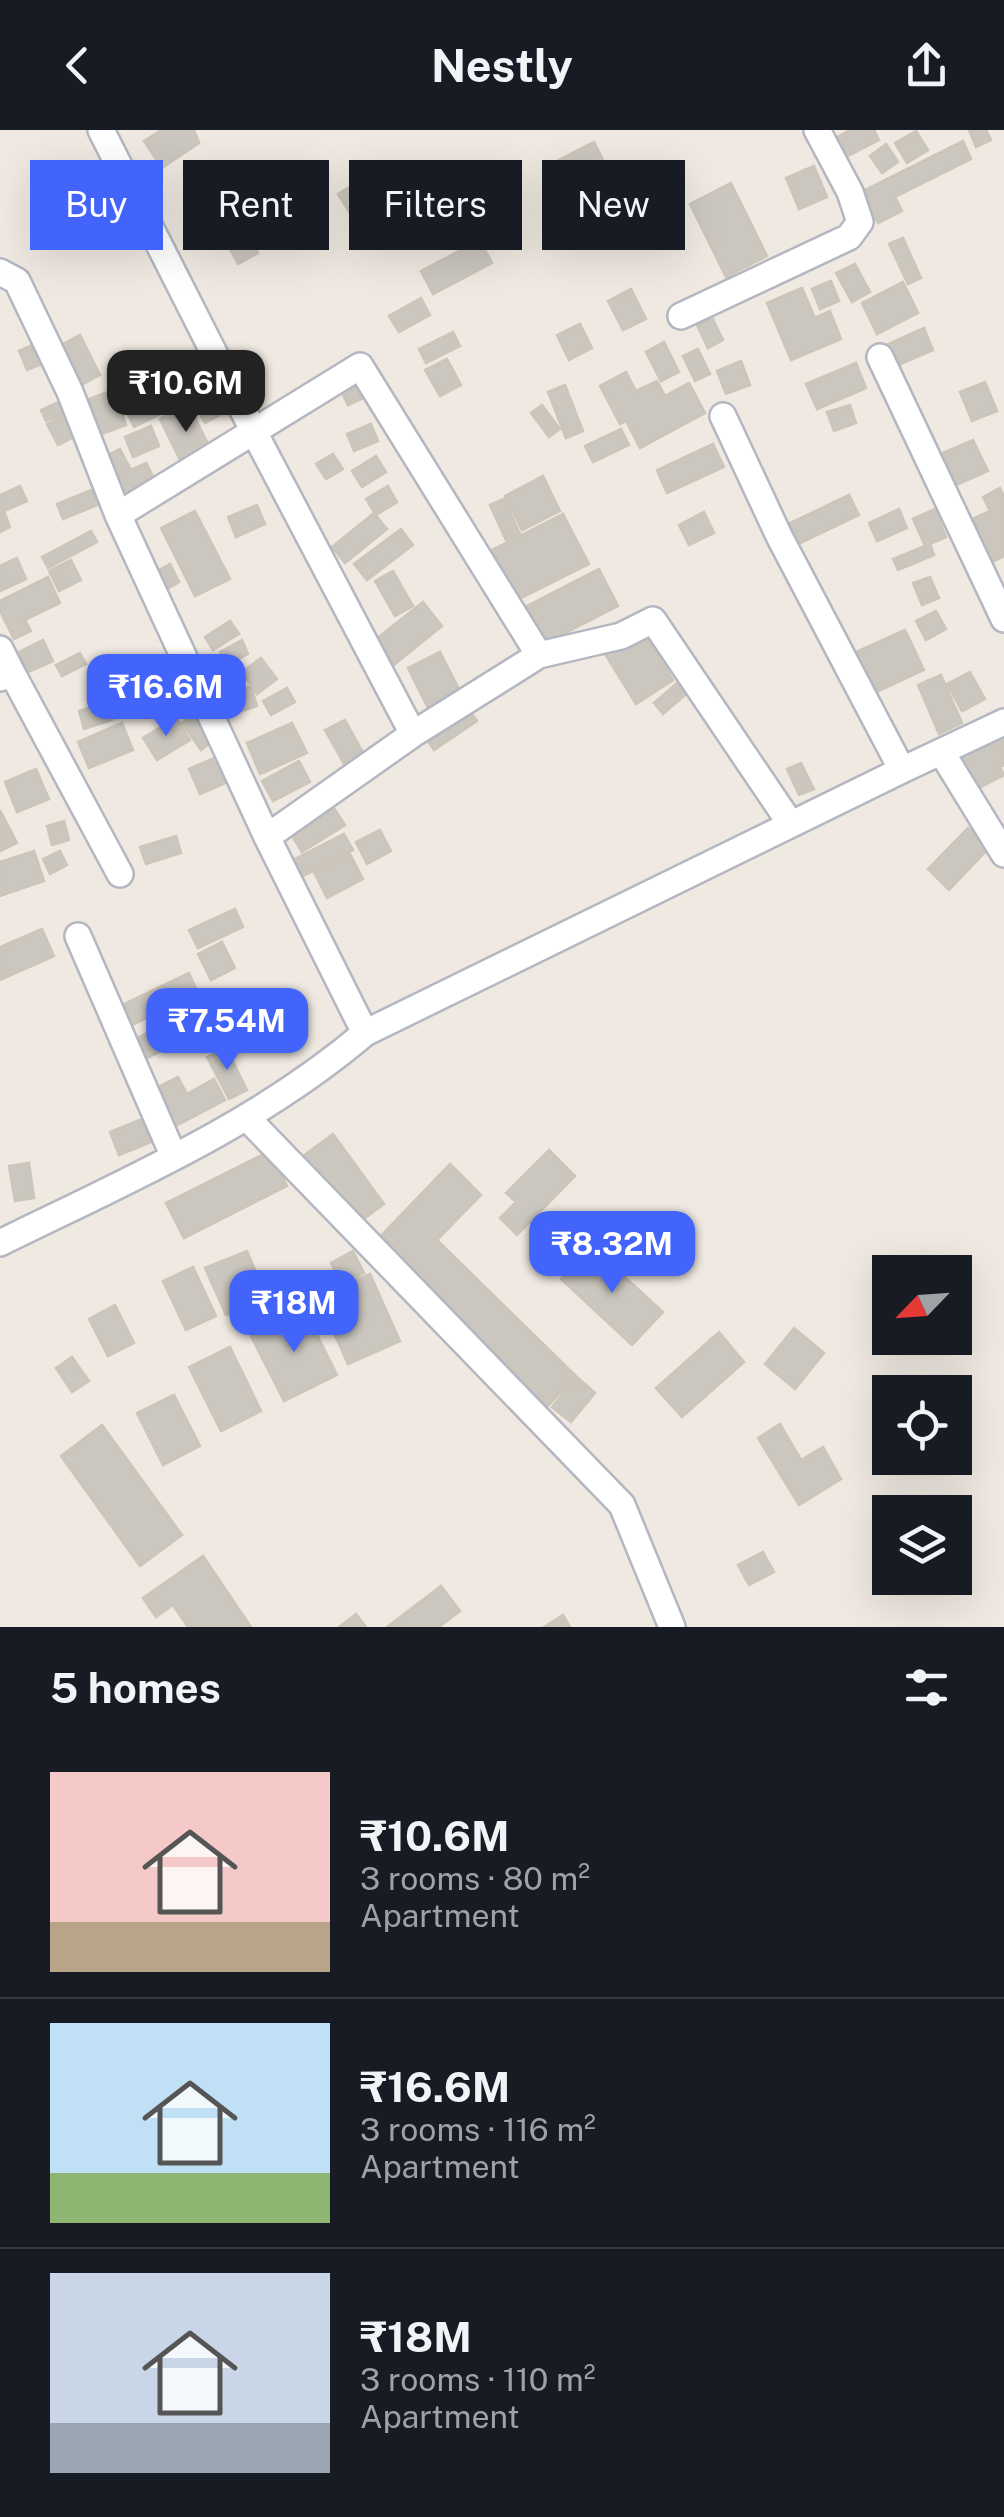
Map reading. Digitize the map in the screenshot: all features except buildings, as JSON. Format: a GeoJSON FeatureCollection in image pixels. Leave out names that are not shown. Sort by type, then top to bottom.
{"type":"FeatureCollection","features":[{"type":"Feature","properties":{"kind":"street"},"geometry":{"type":"LineString","coordinates":[[101,130],[253,430],[414,734]]}},
{"type":"Feature","properties":{"kind":"street"},"geometry":{"type":"LineString","coordinates":[[681,316],[849,238],[860,222],[850,192],[817,130]]}},
{"type":"Feature","properties":{"kind":"street"},"geometry":{"type":"LineString","coordinates":[[0,272],[17,281],[70,392],[118,515],[267,837],[365,1033]]}},
{"type":"Feature","properties":{"kind":"street"},"geometry":{"type":"LineString","coordinates":[[880,357],[1004,619]]}},
{"type":"Feature","properties":{"kind":"street"},"geometry":{"type":"LineString","coordinates":[[118,515],[360,366],[539,655]]}},
{"type":"Feature","properties":{"kind":"street"},"geometry":{"type":"LineString","coordinates":[[723,416],[779,536],[902,770]]}},
{"type":"Feature","properties":{"kind":"street"},"geometry":{"type":"LineString","coordinates":[[267,837],[414,734],[539,655],[621,636],[653,620],[790,824]]}},
{"type":"Feature","properties":{"kind":"street"},"geometry":{"type":"LineString","coordinates":[[0,648],[6,676],[120,874]]}},
{"type":"Feature","properties":{"kind":"street"},"geometry":{"type":"LineString","coordinates":[[0,1244],[247,1118],[317,1073],[365,1033],[1004,722]]}},
{"type":"Feature","properties":{"kind":"street"},"geometry":{"type":"LineString","coordinates":[[942,754],[1004,854]]}},
{"type":"Feature","properties":{"kind":"street"},"geometry":{"type":"LineString","coordinates":[[78,936],[174,1157]]}},
{"type":"Feature","properties":{"kind":"street"},"geometry":{"type":"LineString","coordinates":[[247,1118],[622,1505],[672,1627]]}}]}
